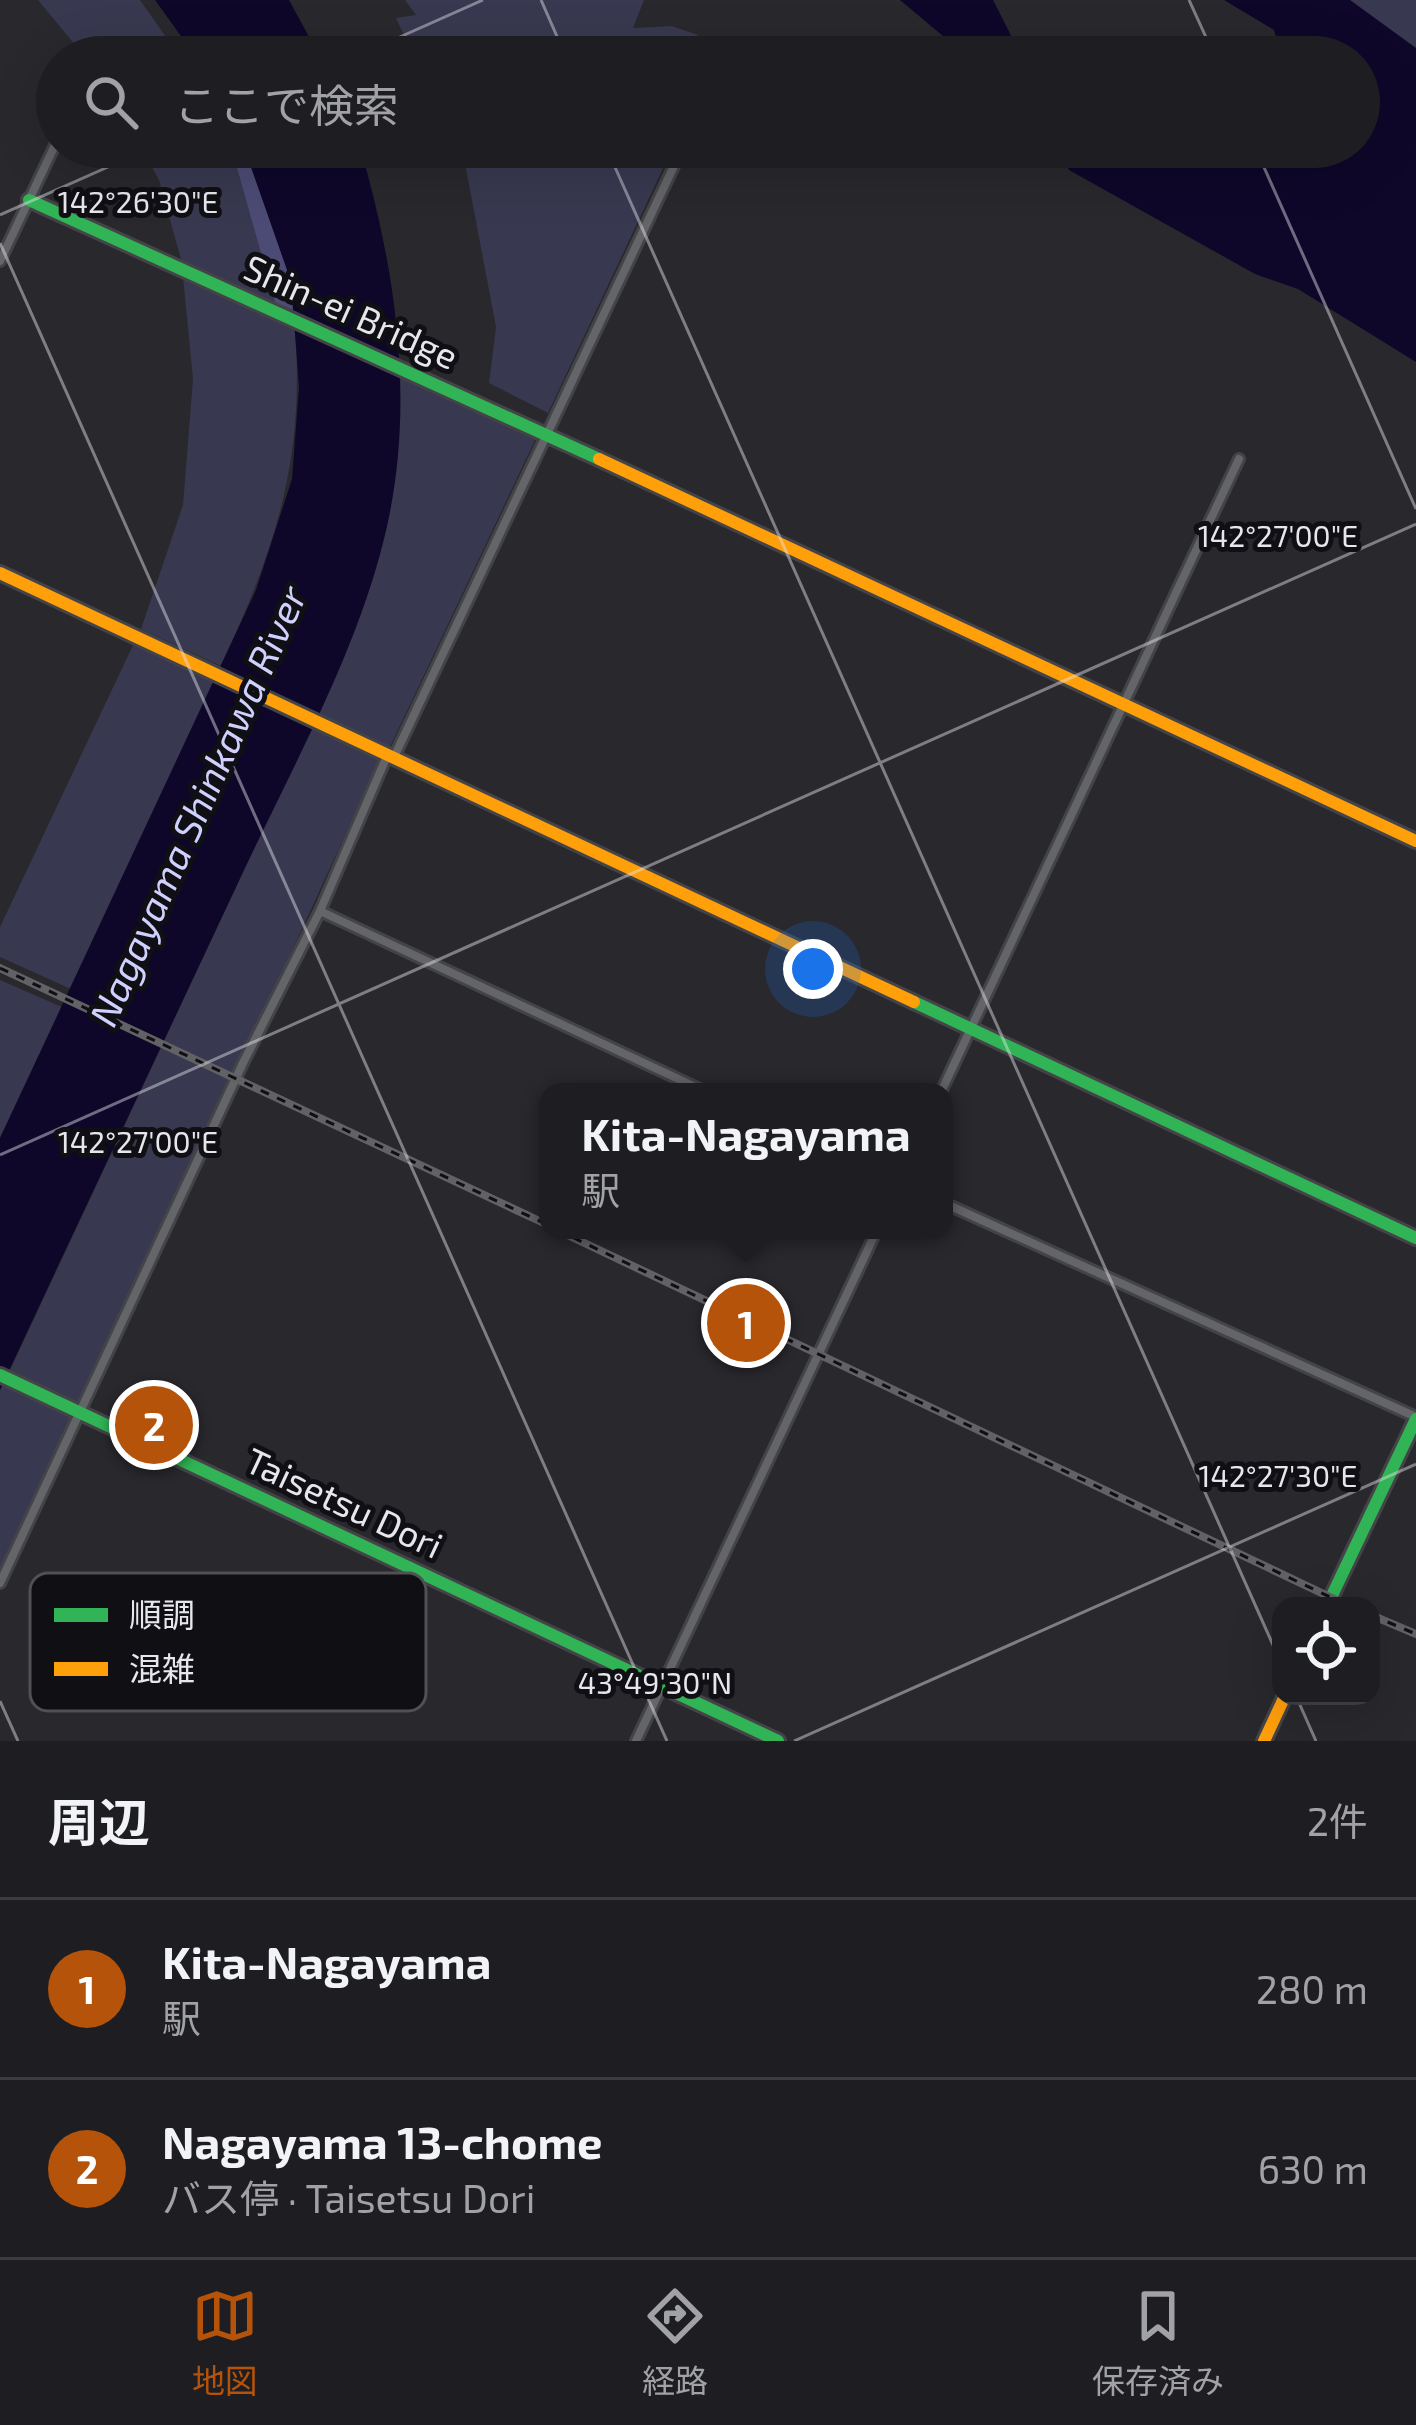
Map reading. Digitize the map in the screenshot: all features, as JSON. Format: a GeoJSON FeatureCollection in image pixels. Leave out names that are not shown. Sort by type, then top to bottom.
{"type":"FeatureCollection","features":[{"type":"Feature","properties":{"kind":"main road","name":"Shin-ei Bridge"},"geometry":{"type":"LineString","coordinates":[[29,200],[462,395],[1416,841]]}},
{"type":"Feature","properties":{"kind":"main road"},"geometry":{"type":"LineString","coordinates":[[0,573],[1416,1238]]}},
{"type":"Feature","properties":{"kind":"main road","name":"Taisetsu Dori"},"geometry":{"type":"LineString","coordinates":[[0,1375],[422,1573]]}},
{"type":"Feature","properties":{"kind":"main road"},"geometry":{"type":"LineString","coordinates":[[1331,1597],[1416,1418]]}},
{"type":"Feature","properties":{"kind":"main road","name":"Taisetsu Dori"},"geometry":{"type":"LineString","coordinates":[[426,1575],[778,1741]]}},
{"type":"Feature","properties":{"kind":"main road"},"geometry":{"type":"LineString","coordinates":[[1264,1741],[1281,1705]]}},
{"type":"Feature","properties":{"kind":"street"},"geometry":{"type":"LineString","coordinates":[[0,261],[44,168]]}},
{"type":"Feature","properties":{"kind":"street"},"geometry":{"type":"LineString","coordinates":[[0,1583],[672,168]]}},
{"type":"Feature","properties":{"kind":"street"},"geometry":{"type":"LineString","coordinates":[[945,1083],[1239,459]]}},
{"type":"Feature","properties":{"kind":"street"},"geometry":{"type":"LineString","coordinates":[[320,911],[687,1083]]}},
{"type":"Feature","properties":{"kind":"street"},"geometry":{"type":"LineString","coordinates":[[953,1207],[1416,1418]]}},
{"type":"Feature","properties":{"kind":"street"},"geometry":{"type":"LineString","coordinates":[[636,1741],[873,1239]]}},
{"type":"Feature","properties":{"kind":"shaded area"},"geometry":{"type":"Polygon","coordinates":[[[38,0],[140,0],[165,36],[68,36],[38,0]]]}},
{"type":"Feature","properties":{"kind":"shaded area"},"geometry":{"type":"Polygon","coordinates":[[[405,0],[644,0],[633,28],[672,26],[698,36],[404,36],[396,18],[416,15],[405,0]]]}},
{"type":"Feature","properties":{"kind":"shaded area"},"geometry":{"type":"Polygon","coordinates":[[[1350,0],[1416,0],[1416,61],[1350,0]]]}},
{"type":"Feature","properties":{"kind":"shaded area"},"geometry":{"type":"Polygon","coordinates":[[[152,168],[237,168],[275,303],[182,263],[152,168]]]}},
{"type":"Feature","properties":{"kind":"shaded area"},"geometry":{"type":"Polygon","coordinates":[[[237,168],[251,168],[291,281],[293,310],[275,303],[237,168]]]}},
{"type":"Feature","properties":{"kind":"shaded area"},"geometry":{"type":"Polygon","coordinates":[[[663,168],[548,413],[489,383],[496,327],[466,169],[663,168]]]}},
{"type":"Feature","properties":{"kind":"shaded area"},"geometry":{"type":"Polygon","coordinates":[[[183,277],[295,327],[295,419],[282,502],[257,582],[221,666],[141,629],[183,505],[193,379],[183,277]]]}},
{"type":"Feature","properties":{"kind":"shaded area"},"geometry":{"type":"Polygon","coordinates":[[[398,373],[537,436],[389,749],[318,714],[336,674],[398,444],[398,373]]]}},
{"type":"Feature","properties":{"kind":"shaded area"},"geometry":{"type":"Polygon","coordinates":[[[134,643],[214,682],[71,989],[0,957],[0,927],[134,643]]]}},
{"type":"Feature","properties":{"kind":"shaded area"},"geometry":{"type":"Polygon","coordinates":[[[311,727],[380,759],[82,1408],[10,1370],[311,727]]]}},
{"type":"Feature","properties":{"kind":"shaded area"},"geometry":{"type":"Polygon","coordinates":[[[0,980],[62,1007],[0,1138],[0,980]]]}},
{"type":"Feature","properties":{"kind":"shaded area"},"geometry":{"type":"Polygon","coordinates":[[[4,1382],[76,1419],[0,1582],[0,1390],[4,1382]]]}},
{"type":"Feature","properties":{"kind":"water"},"geometry":{"type":"Polygon","coordinates":[[[155,0],[289,0],[309,36],[181,36],[155,0]]]}},
{"type":"Feature","properties":{"kind":"water"},"geometry":{"type":"Polygon","coordinates":[[[900,0],[993,0],[1011,36],[943,36],[900,0]]]}},
{"type":"Feature","properties":{"kind":"water"},"geometry":{"type":"Polygon","coordinates":[[[1224,0],[1350,0],[1416,48],[1416,362],[1298,289],[1255,274],[1068,168],[1380,168],[1380,36],[1276,36],[1274,30],[1224,0]]]}},
{"type":"Feature","properties":{"kind":"water","name":"Nagayama Shinkawa River"},"geometry":{"type":"Polygon","coordinates":[[[251,168],[366,168],[384,244],[398,344],[399,444],[383,543],[356,627],[321,710],[0,1390],[0,1138],[256,590],[292,479],[299,387],[291,281],[251,168]]]}},
{"type":"Feature","properties":{"kind":"railway"},"geometry":{"type":"LineString","coordinates":[[0,968],[539,1221]]}},
{"type":"Feature","properties":{"kind":"railway"},"geometry":{"type":"LineString","coordinates":[[576,1239],[1330,1597]]}},
{"type":"Feature","properties":{"kind":"railway"},"geometry":{"type":"LineString","coordinates":[[1380,1619],[1416,1634]]}},
{"type":"Feature","properties":{"kind":"traffic: fast"},"geometry":{"type":"LineString","coordinates":[[29,200],[599,459]]}},
{"type":"Feature","properties":{"kind":"traffic: fast"},"geometry":{"type":"LineString","coordinates":[[914,1002],[1416,1238]]}},
{"type":"Feature","properties":{"kind":"traffic: fast"},"geometry":{"type":"LineString","coordinates":[[0,1375],[421,1573]]}},
{"type":"Feature","properties":{"kind":"traffic: fast"},"geometry":{"type":"LineString","coordinates":[[1331,1597],[1416,1419]]}},
{"type":"Feature","properties":{"kind":"traffic: fast"},"geometry":{"type":"LineString","coordinates":[[426,1575],[778,1741]]}},
{"type":"Feature","properties":{"kind":"traffic: slow"},"geometry":{"type":"LineString","coordinates":[[599,459],[1416,841]]}},
{"type":"Feature","properties":{"kind":"traffic: slow"},"geometry":{"type":"LineString","coordinates":[[0,573],[914,1002]]}},
{"type":"Feature","properties":{"kind":"traffic: slow"},"geometry":{"type":"LineString","coordinates":[[1264,1741],[1281,1705]]}},
{"type":"Feature","properties":{"kind":"place","name":"Kita-Nagayama"},"geometry":{"type":"Point","coordinates":[746,1323]}},
{"type":"Feature","properties":{"kind":"place","name":"Nagayama 13-chome"},"geometry":{"type":"Point","coordinates":[154,1425]}}]}
